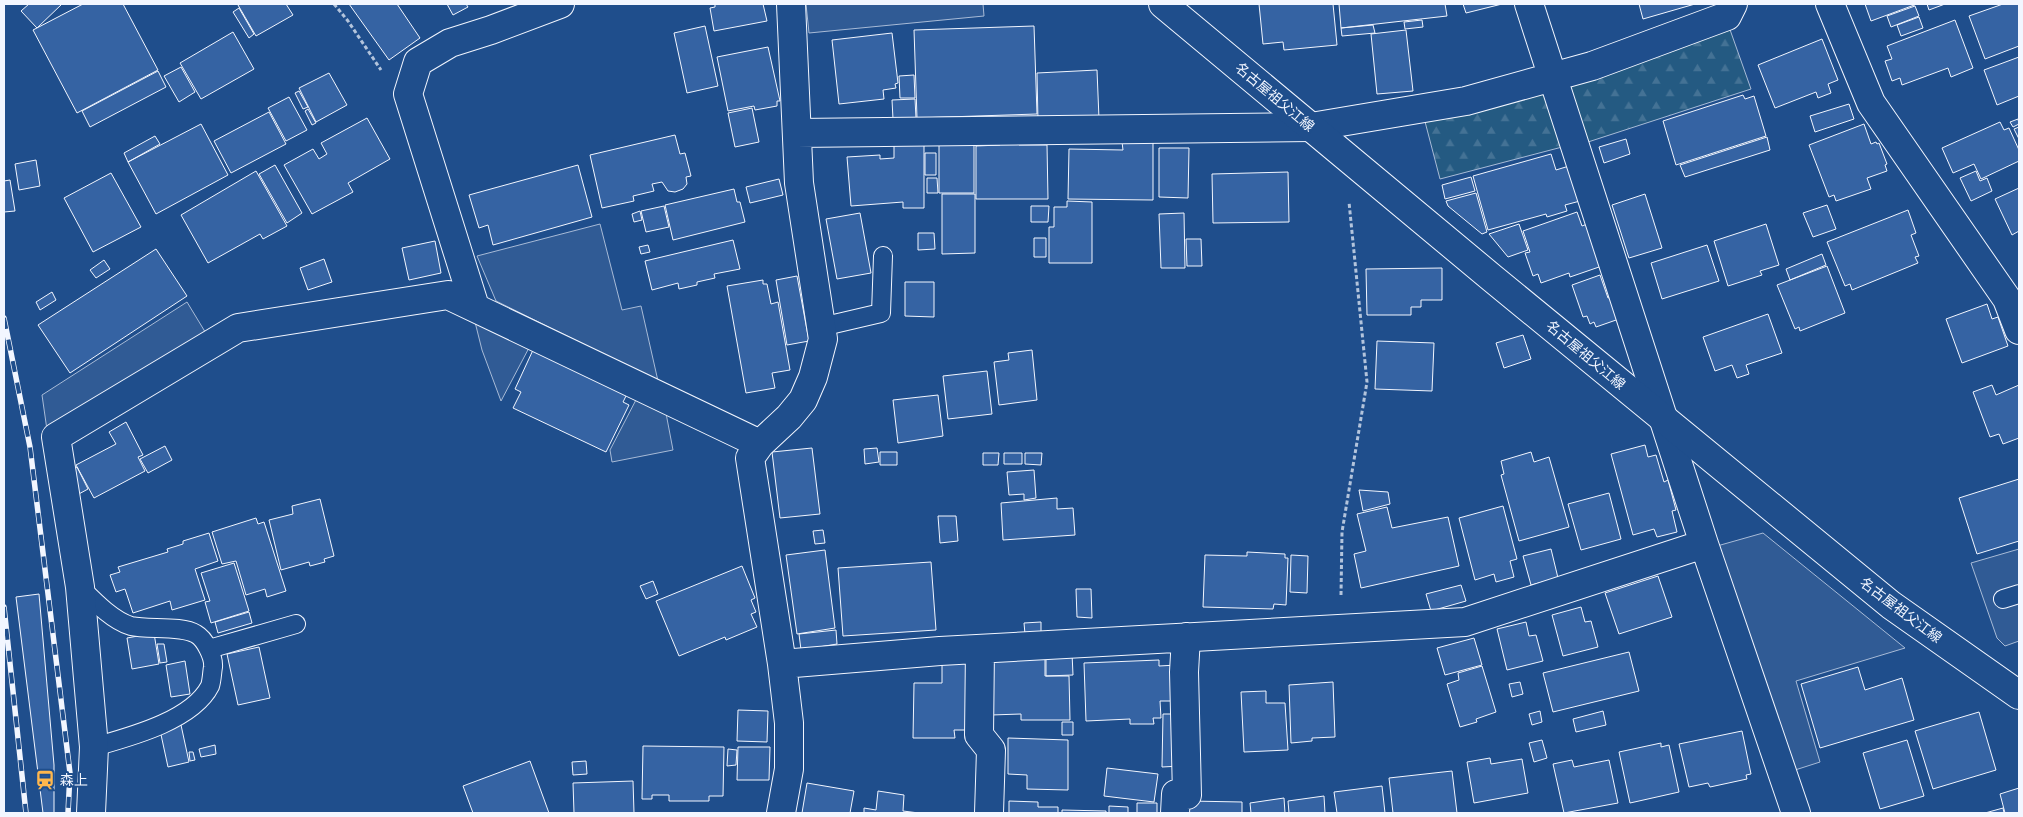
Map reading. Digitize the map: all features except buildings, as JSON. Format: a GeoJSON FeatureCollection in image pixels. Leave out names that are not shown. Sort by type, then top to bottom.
{"type":"FeatureCollection","features":[{"type":"Feature","properties":{"kind":"street"},"geometry":{"type":"LineString","coordinates":[[475,307],[408,94],[418,62],[450,43],[560,4]]}},
{"type":"Feature","properties":{"kind":"street"},"geometry":{"type":"LineString","coordinates":[[780,813],[789,769],[789,723],[782,664],[750,458],[760,444],[789,417],[803,400],[813,377],[823,338],[799,183],[791,4]]}},
{"type":"Feature","properties":{"kind":"street"},"geometry":{"type":"LineString","coordinates":[[1529,4],[1704,544],[1796,813]]}},
{"type":"Feature","properties":{"kind":"street"},"geometry":{"type":"LineString","coordinates":[[797,133],[1311,127],[1466,101],[1592,66],[1727,16],[1733,4]]}},
{"type":"Feature","properties":{"kind":"street"},"geometry":{"type":"LineString","coordinates":[[1830,4],[1871,103],[2007,299],[2019,330]]}},
{"type":"Feature","properties":{"kind":"street","name":"名古屋祖父江線"},"geometry":{"type":"LineString","coordinates":[[1167,5],[1663,419],[1891,605],[2019,695]]}},
{"type":"Feature","properties":{"kind":"street"},"geometry":{"type":"LineString","coordinates":[[91,813],[94,747],[80,587],[56,437],[238,328],[448,295],[760,444]]}},
{"type":"Feature","properties":{"kind":"street"},"geometry":{"type":"LineString","coordinates":[[782,664],[980,649],[1465,622],[1704,544]]}},
{"type":"Feature","properties":{"kind":"street"},"geometry":{"type":"LineString","coordinates":[[1175,813],[1176,794],[1187,794],[1184,672],[1186,637]]}},
{"type":"Feature","properties":{"kind":"street"},"geometry":{"type":"LineString","coordinates":[[980,649],[979,735],[991,750],[989,813]]}},
{"type":"Feature","properties":{"kind":"lane"},"geometry":{"type":"LineString","coordinates":[[821,327],[881,313],[883,256]]}},
{"type":"Feature","properties":{"kind":"lane"},"geometry":{"type":"LineString","coordinates":[[80,587],[103,610],[131,626],[173,629],[196,634],[209,649],[214,662],[210,685],[197,703],[167,723],[94,747]]}},
{"type":"Feature","properties":{"kind":"lane"},"geometry":{"type":"LineString","coordinates":[[209,649],[296,624]]}},
{"type":"Feature","properties":{"kind":"path"},"geometry":{"type":"LineString","coordinates":[[334,4],[348,20],[392,86],[410,100]]}},
{"type":"Feature","properties":{"kind":"path"},"geometry":{"type":"LineString","coordinates":[[1341,628],[1342,532],[1367,382],[1347,188],[1351,160]]}},
{"type":"Feature","properties":{"kind":"green space"},"geometry":{"type":"Polygon","coordinates":[[[1728,24],[1751,89],[1588,142],[1568,80],[1728,24]]]}},
{"type":"Feature","properties":{"kind":"green space"},"geometry":{"type":"Polygon","coordinates":[[[1547,85],[1566,146],[1440,179],[1423,114],[1547,85]]]}},
{"type":"Feature","properties":{"kind":"shaded area"},"geometry":{"type":"Polygon","coordinates":[[[806,4],[983,4],[984,16],[809,33],[806,4]]]}},
{"type":"Feature","properties":{"kind":"shaded area"},"geometry":{"type":"Polygon","coordinates":[[[600,224],[622,310],[641,306],[658,381],[496,301],[477,256],[600,224]]]}},
{"type":"Feature","properties":{"kind":"shaded area"},"geometry":{"type":"Polygon","coordinates":[[[187,302],[207,335],[47,430],[42,395],[187,302]]]}},
{"type":"Feature","properties":{"kind":"shaded area"},"geometry":{"type":"Polygon","coordinates":[[[474,318],[531,344],[501,401],[482,350],[474,318]]]}},
{"type":"Feature","properties":{"kind":"shaded area"},"geometry":{"type":"Polygon","coordinates":[[[638,396],[665,408],[673,450],[612,462],[610,450],[638,396]]]}},
{"type":"Feature","properties":{"kind":"shaded area"},"geometry":{"type":"Polygon","coordinates":[[[1763,533],[1905,648],[1796,681],[1820,762],[1792,771],[1717,546],[1763,533]]]}},
{"type":"Feature","properties":{"kind":"shaded area"},"geometry":{"type":"Polygon","coordinates":[[[2019,549],[2019,641],[2005,646],[1997,638],[1971,563],[2019,549]]]}},
{"type":"Feature","properties":{"kind":"railway"},"geometry":{"type":"LineString","coordinates":[[4,318],[30,447],[70,773],[68,813]]}},
{"type":"Feature","properties":{"kind":"railway"},"geometry":{"type":"LineString","coordinates":[[4,607],[26,813]]}},
{"type":"Feature","properties":{"kind":"place","name":"森上"},"geometry":{"type":"Point","coordinates":[45,780]}}]}
